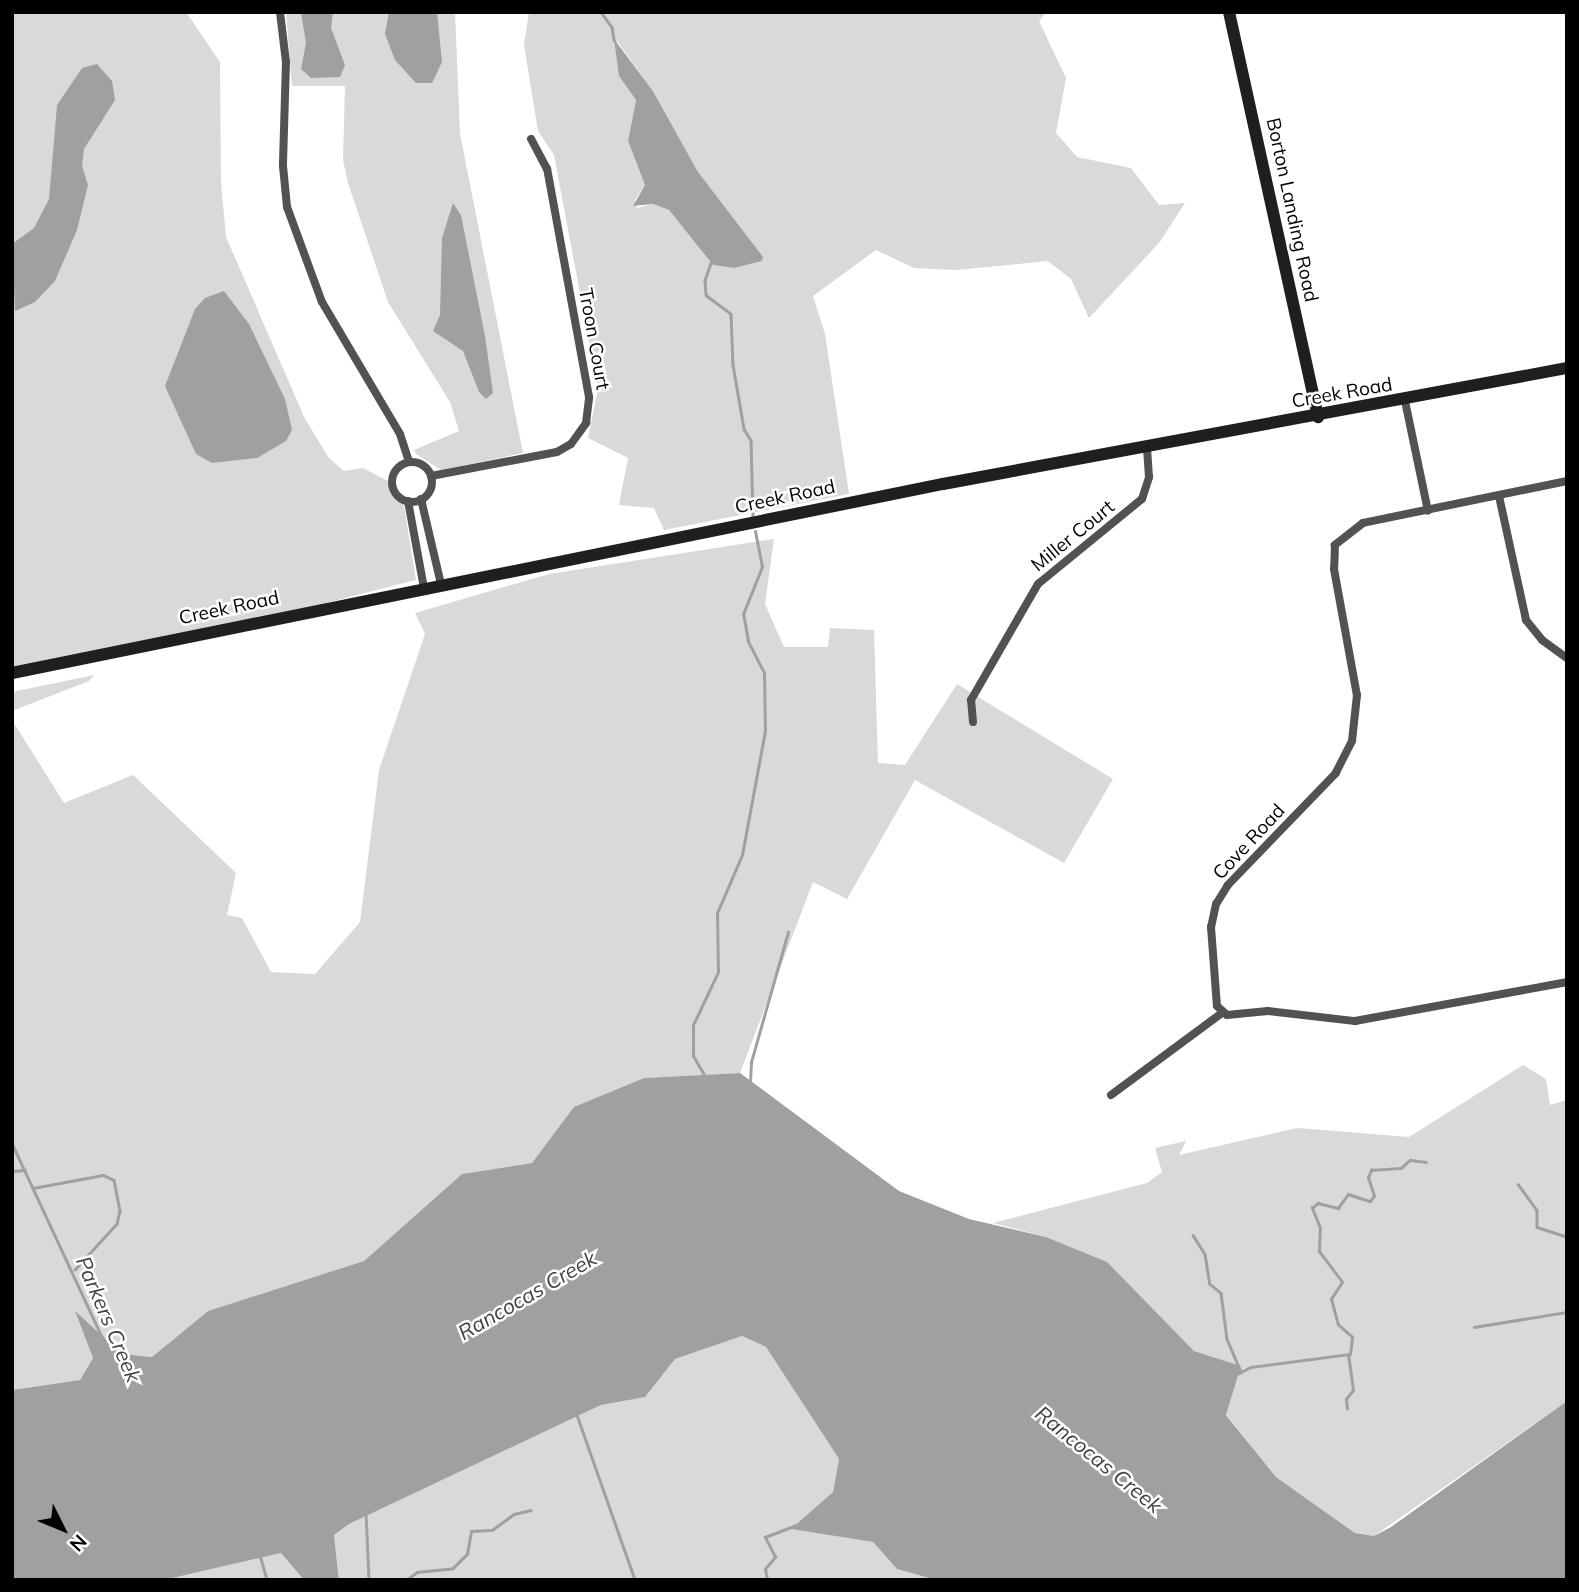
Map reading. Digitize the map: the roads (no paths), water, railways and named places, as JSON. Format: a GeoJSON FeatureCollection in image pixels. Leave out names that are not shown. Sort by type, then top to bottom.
{"type":"FeatureCollection","features":[{"type":"Feature","properties":{"kind":"main road","name":"Borton Landing Road"},"geometry":{"type":"LineString","coordinates":[[1229,12],[1318,417]]}},
{"type":"Feature","properties":{"kind":"main road","name":"Creek Road"},"geometry":{"type":"LineString","coordinates":[[12,673],[441,584],[1567,368]]}},
{"type":"Feature","properties":{"kind":"street"},"geometry":{"type":"LineString","coordinates":[[280,12],[286,62],[283,166],[287,207],[322,302],[400,435],[409,462]]}},
{"type":"Feature","properties":{"kind":"street","name":"Troon Court"},"geometry":{"type":"LineString","coordinates":[[431,476],[558,452],[571,444],[586,423],[589,397],[547,169],[531,139]]}},
{"type":"Feature","properties":{"kind":"street"},"geometry":{"type":"LineString","coordinates":[[1405,401],[1428,511]]}},
{"type":"Feature","properties":{"kind":"street","name":"Miller Court"},"geometry":{"type":"LineString","coordinates":[[973,722],[971,700],[1038,584],[1142,499],[1150,477],[1147,448]]}},
{"type":"Feature","properties":{"kind":"street"},"geometry":{"type":"LineString","coordinates":[[409,462],[424,466],[431,476],[431,488],[421,499],[408,501],[397,494],[392,482],[397,469],[409,462]]}},
{"type":"Feature","properties":{"kind":"street","name":"Cove Road"},"geometry":{"type":"LineString","coordinates":[[1222,1013],[1217,1006],[1211,927],[1216,904],[1228,885],[1336,773],[1352,741],[1357,695],[1334,569],[1335,545],[1363,523],[1567,481]]}},
{"type":"Feature","properties":{"kind":"street"},"geometry":{"type":"LineString","coordinates":[[1499,496],[1526,620],[1542,640],[1567,658]]}},
{"type":"Feature","properties":{"kind":"street"},"geometry":{"type":"LineString","coordinates":[[421,499],[441,584]]}},
{"type":"Feature","properties":{"kind":"street"},"geometry":{"type":"LineString","coordinates":[[408,501],[424,588]]}},
{"type":"Feature","properties":{"kind":"street"},"geometry":{"type":"LineString","coordinates":[[1111,1096],[1222,1013],[1268,1011],[1355,1021],[1567,982]]}},
{"type":"Feature","properties":{"kind":"water"},"geometry":{"type":"Polygon","coordinates":[[[301,12],[333,12],[331,28],[345,65],[340,77],[311,78],[301,69],[306,43],[301,12]]]}},
{"type":"Feature","properties":{"kind":"water"},"geometry":{"type":"Polygon","coordinates":[[[389,12],[437,12],[442,62],[432,83],[416,83],[395,60],[385,34],[389,12]]]}},
{"type":"Feature","properties":{"kind":"water"},"geometry":{"type":"Polygon","coordinates":[[[614,39],[653,91],[698,172],[763,257],[762,261],[734,268],[713,265],[669,210],[653,204],[633,206],[645,185],[628,141],[636,100],[619,76],[614,39]]]}},
{"type":"Feature","properties":{"kind":"water"},"geometry":{"type":"Polygon","coordinates":[[[97,64],[112,81],[115,100],[84,149],[82,166],[88,185],[77,230],[55,281],[35,302],[15,311],[12,244],[34,228],[49,199],[57,105],[82,68],[97,64]]]}},
{"type":"Feature","properties":{"kind":"water"},"geometry":{"type":"Polygon","coordinates":[[[453,203],[461,215],[485,336],[493,393],[486,399],[479,392],[463,351],[433,331],[440,315],[442,238],[453,203]]]}},
{"type":"Feature","properties":{"kind":"water"},"geometry":{"type":"Polygon","coordinates":[[[224,291],[249,324],[285,399],[292,430],[286,441],[257,458],[212,463],[196,454],[165,386],[195,309],[205,298],[224,291]]]}},
{"type":"Feature","properties":{"kind":"water","name":"Rancocas Creek"},"geometry":{"type":"Polygon","coordinates":[[[740,1073],[899,1191],[969,1219],[1046,1237],[1107,1262],[1194,1351],[1241,1366],[1226,1415],[1276,1477],[1355,1533],[1374,1536],[1391,1527],[1567,1401],[1567,1580],[936,1580],[897,1569],[873,1542],[791,1529],[833,1492],[839,1459],[766,1347],[742,1336],[675,1359],[645,1397],[601,1405],[349,1524],[334,1535],[339,1580],[304,1580],[281,1553],[164,1580],[12,1580],[12,1390],[80,1380],[93,1358],[75,1311],[122,1354],[152,1357],[208,1311],[364,1261],[462,1174],[532,1163],[574,1107],[644,1078],[740,1073]]]}},
{"type":"Feature","properties":{"kind":"waterway"},"geometry":{"type":"LineString","coordinates":[[601,12],[612,27],[614,40]]}},
{"type":"Feature","properties":{"kind":"waterway"},"geometry":{"type":"LineString","coordinates":[[711,263],[705,280],[706,295],[731,314],[733,365],[744,429],[751,440],[753,517]]}},
{"type":"Feature","properties":{"kind":"waterway"},"geometry":{"type":"LineString","coordinates":[[704,1075],[693,1056],[693,1025],[718,972],[717,913],[742,855],[765,731],[764,673],[748,641],[743,614],[762,567],[755,532]]}},
{"type":"Feature","properties":{"kind":"waterway"},"geometry":{"type":"LineString","coordinates":[[750,1082],[751,1062],[788,932]]}},
{"type":"Feature","properties":{"kind":"waterway","name":"Parkers Creek"},"geometry":{"type":"LineString","coordinates":[[12,1143],[103,1339]]}},
{"type":"Feature","properties":{"kind":"waterway"},"geometry":{"type":"LineString","coordinates":[[1237,1374],[1251,1367],[1350,1354],[1352,1337],[1338,1325],[1331,1299],[1342,1282],[1319,1252],[1320,1228],[1312,1208],[1318,1203],[1338,1208],[1348,1194],[1370,1201],[1374,1196],[1368,1178],[1371,1170],[1401,1168],[1410,1160],[1426,1162]]}},
{"type":"Feature","properties":{"kind":"waterway"},"geometry":{"type":"LineString","coordinates":[[12,1171],[25,1170]]}},
{"type":"Feature","properties":{"kind":"waterway"},"geometry":{"type":"LineString","coordinates":[[33,1188],[103,1175],[114,1180],[120,1211],[117,1224],[75,1270]]}},
{"type":"Feature","properties":{"kind":"waterway"},"geometry":{"type":"LineString","coordinates":[[1518,1184],[1537,1210],[1537,1227],[1567,1237]]}},
{"type":"Feature","properties":{"kind":"waterway"},"geometry":{"type":"LineString","coordinates":[[1193,1235],[1205,1254],[1210,1284],[1221,1293],[1227,1339],[1241,1372]]}},
{"type":"Feature","properties":{"kind":"waterway"},"geometry":{"type":"LineString","coordinates":[[1474,1327],[1567,1312]]}},
{"type":"Feature","properties":{"kind":"waterway"},"geometry":{"type":"LineString","coordinates":[[1347,1409],[1346,1399],[1353,1390],[1348,1355]]}},
{"type":"Feature","properties":{"kind":"waterway"},"geometry":{"type":"LineString","coordinates":[[577,1415],[635,1580]]}},
{"type":"Feature","properties":{"kind":"waterway"},"geometry":{"type":"LineString","coordinates":[[406,1580],[417,1572],[453,1568],[467,1554],[471,1531],[492,1530],[514,1514],[531,1510]]}},
{"type":"Feature","properties":{"kind":"waterway"},"geometry":{"type":"LineString","coordinates":[[366,1513],[369,1580]]}},
{"type":"Feature","properties":{"kind":"waterway"},"geometry":{"type":"LineString","coordinates":[[767,1580],[765,1569],[775,1557],[765,1537],[796,1525]]}},
{"type":"Feature","properties":{"kind":"waterway"},"geometry":{"type":"LineString","coordinates":[[260,1555],[267,1580]]}}]}
